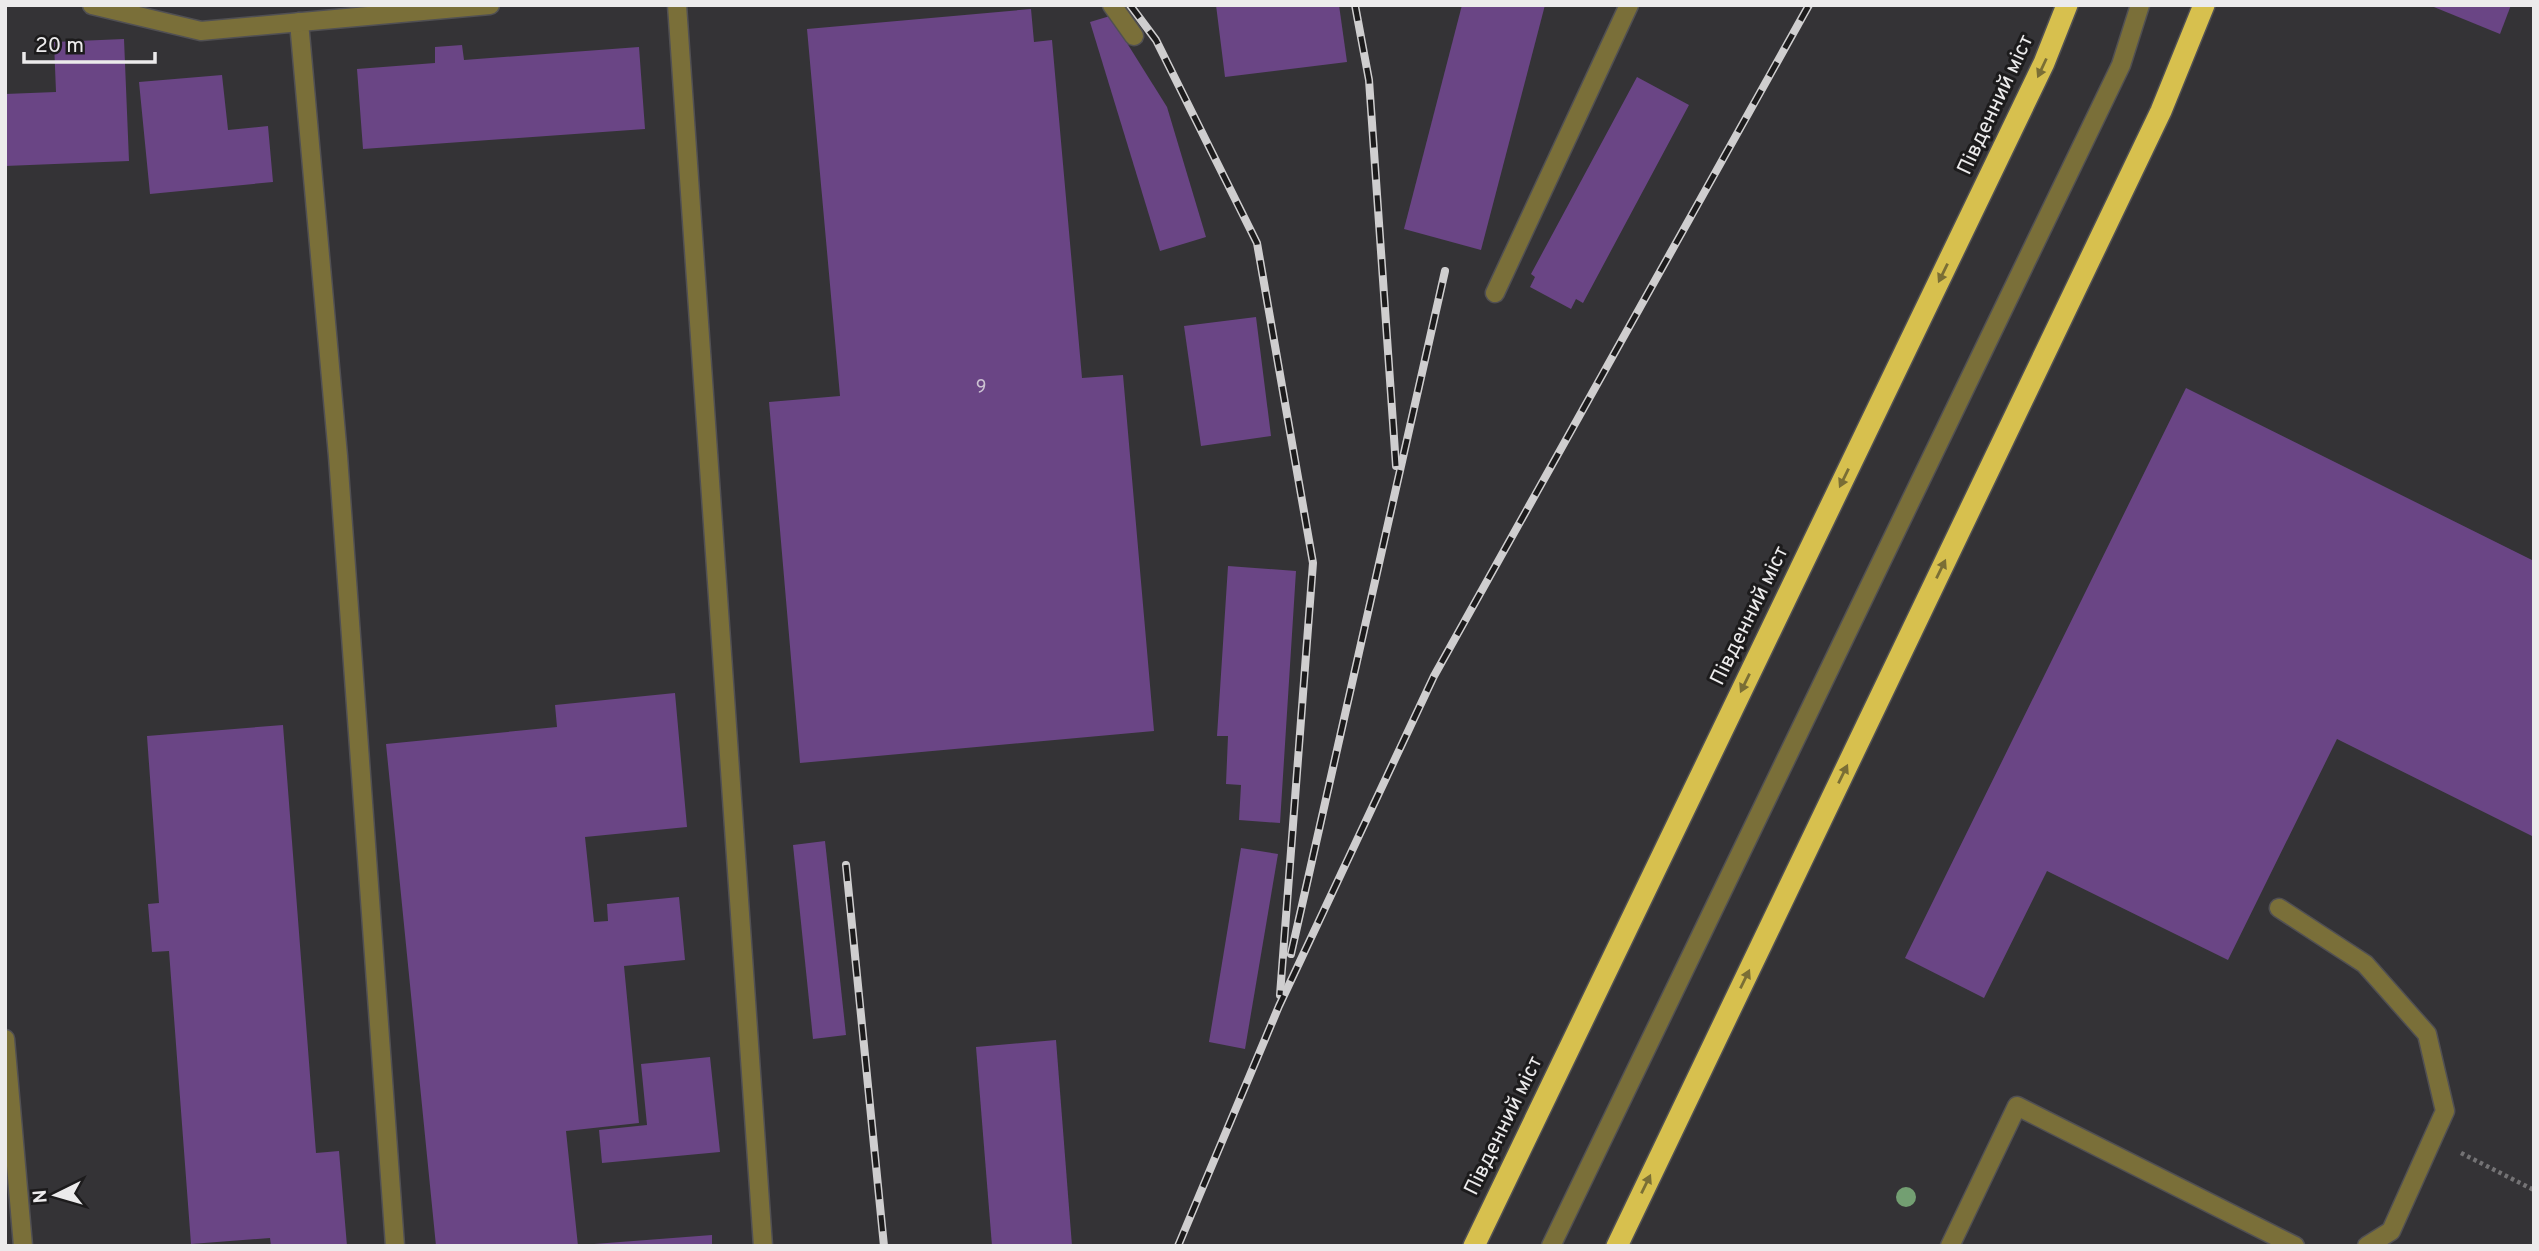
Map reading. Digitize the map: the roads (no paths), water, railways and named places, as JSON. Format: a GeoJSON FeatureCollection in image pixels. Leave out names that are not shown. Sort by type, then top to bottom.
{"type":"FeatureCollection","features":[{"type":"Feature","properties":{"kind":"highway","name":"Південний міст"},"geometry":{"type":"LineString","coordinates":[[1474,1246],[2045,63],[2067,5]]}},
{"type":"Feature","properties":{"kind":"highway"},"geometry":{"type":"LineString","coordinates":[[1617,1246],[2155,124],[2204,5]]}},
{"type":"Feature","properties":{"kind":"street"},"geometry":{"type":"LineString","coordinates":[[92,5],[201,31],[490,5]]}},
{"type":"Feature","properties":{"kind":"street"},"geometry":{"type":"LineString","coordinates":[[677,5],[763,1246]]}},
{"type":"Feature","properties":{"kind":"street"},"geometry":{"type":"LineString","coordinates":[[1112,5],[1134,36]]}},
{"type":"Feature","properties":{"kind":"street"},"geometry":{"type":"LineString","coordinates":[[1496,293],[1629,5]]}},
{"type":"Feature","properties":{"kind":"street"},"geometry":{"type":"LineString","coordinates":[[1551,1246],[2121,65],[2140,5]]}},
{"type":"Feature","properties":{"kind":"street"},"geometry":{"type":"LineString","coordinates":[[299,22],[338,456],[394,1246]]}},
{"type":"Feature","properties":{"kind":"street"},"geometry":{"type":"LineString","coordinates":[[2279,908],[2365,964],[2427,1034],[2445,1111],[2391,1231],[2367,1246]]}},
{"type":"Feature","properties":{"kind":"street"},"geometry":{"type":"LineString","coordinates":[[5,1039],[23,1246]]}},
{"type":"Feature","properties":{"kind":"street"},"geometry":{"type":"LineString","coordinates":[[1950,1246],[2017,1107],[2295,1246]]}},
{"type":"Feature","properties":{"kind":"railway"},"geometry":{"type":"LineString","coordinates":[[1130,5],[1156,40],[1257,243],[1313,563],[1280,995]]}},
{"type":"Feature","properties":{"kind":"railway"},"geometry":{"type":"LineString","coordinates":[[1355,5],[1369,80],[1396,466]]}},
{"type":"Feature","properties":{"kind":"railway"},"geometry":{"type":"LineString","coordinates":[[1178,1246],[1279,1006],[1434,676],[1809,5]]}},
{"type":"Feature","properties":{"kind":"railway"},"geometry":{"type":"LineString","coordinates":[[1291,954],[1445,271]]}},
{"type":"Feature","properties":{"kind":"railway"},"geometry":{"type":"LineString","coordinates":[[846,865],[884,1246]]}}]}
